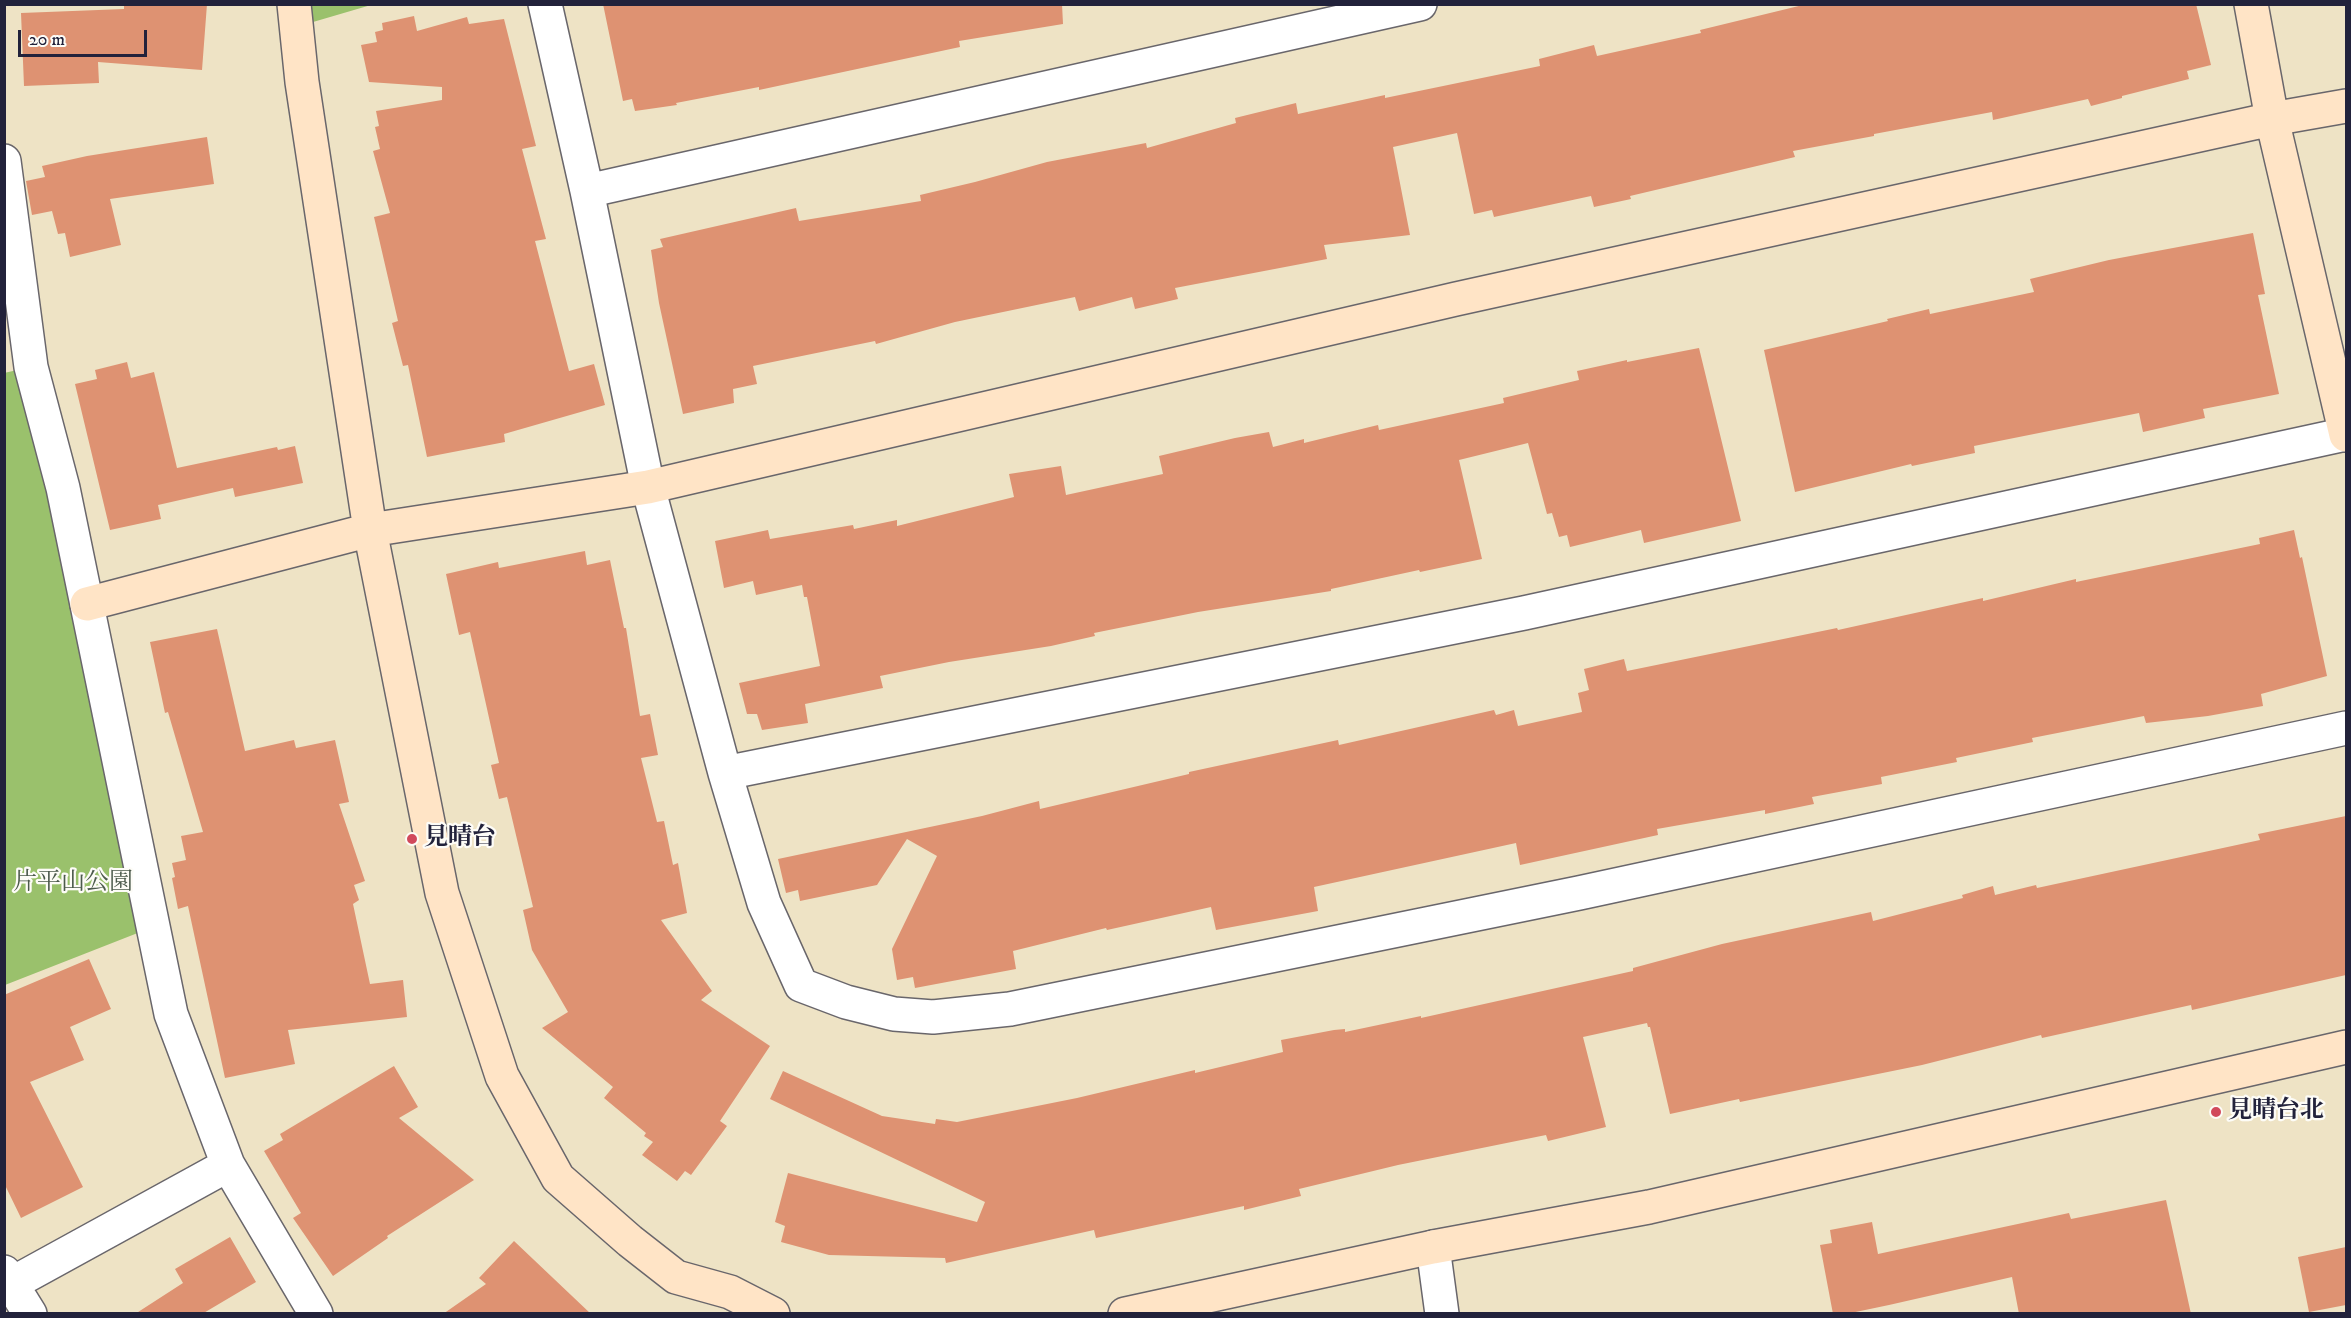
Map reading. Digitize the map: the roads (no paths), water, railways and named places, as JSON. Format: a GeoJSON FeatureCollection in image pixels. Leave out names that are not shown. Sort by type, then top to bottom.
{"type":"FeatureCollection","features":[{"type":"Feature","properties":{"kind":"street"},"geometry":{"type":"LineString","coordinates":[[294,4],[302,82],[370,530],[442,893],[502,1076],[558,1178],[630,1241],[676,1277],[730,1292],[773,1314]]}},
{"type":"Feature","properties":{"kind":"street"},"geometry":{"type":"LineString","coordinates":[[545,4],[587,190],[648,487],[725,773],[764,903],[801,985],[846,1002],[894,1014],[933,1017],[1010,1009],[1544,900],[2346,728]]}},
{"type":"Feature","properties":{"kind":"street"},"geometry":{"type":"LineString","coordinates":[[587,190],[1420,4]]}},
{"type":"Feature","properties":{"kind":"street"},"geometry":{"type":"LineString","coordinates":[[725,773],[1524,613],[2346,434],[2272,119],[2251,4]]}},
{"type":"Feature","properties":{"kind":"street"},"geometry":{"type":"LineString","coordinates":[[87,604],[370,530],[648,487],[1456,299],[2272,119],[2346,106]]}},
{"type":"Feature","properties":{"kind":"street"},"geometry":{"type":"LineString","coordinates":[[4,161],[18,370],[63,488],[171,1014],[228,1165],[316,1314]]}},
{"type":"Feature","properties":{"kind":"street"},"geometry":{"type":"LineString","coordinates":[[1125,1314],[1433,1247],[1649,1207],[2346,1047]]}},
{"type":"Feature","properties":{"kind":"street"},"geometry":{"type":"LineString","coordinates":[[30,1314],[7,1281],[228,1165]]}},
{"type":"Feature","properties":{"kind":"street"},"geometry":{"type":"LineString","coordinates":[[1433,1247],[1442,1314]]}},
{"type":"Feature","properties":{"kind":"place","name":"見晴台"},"geometry":{"type":"Point","coordinates":[412,839]}},
{"type":"Feature","properties":{"kind":"place","name":"見晴台北"},"geometry":{"type":"Point","coordinates":[2216,1112]}},
{"type":"Feature","properties":{"kind":"park label","name":"片平山公園"},"geometry":{"type":"Point","coordinates":[73,884]}}]}
